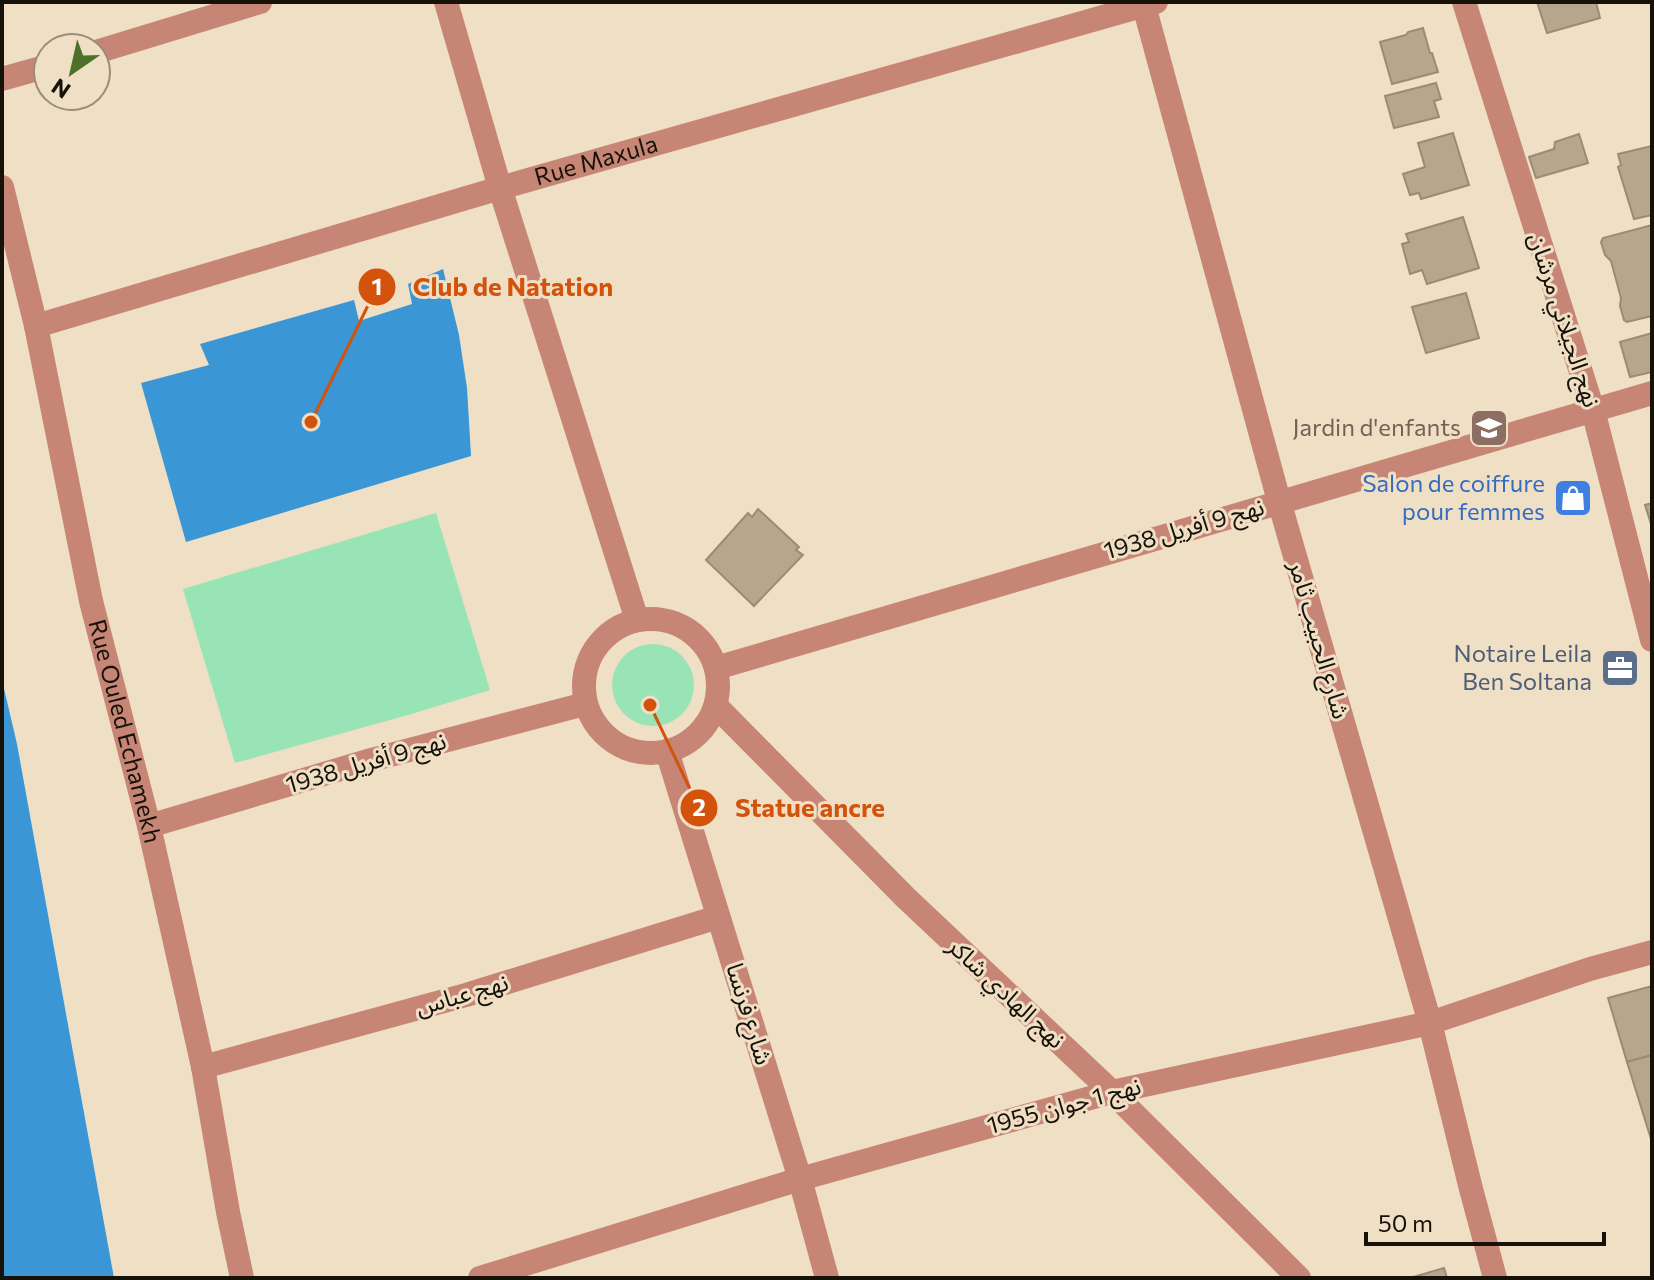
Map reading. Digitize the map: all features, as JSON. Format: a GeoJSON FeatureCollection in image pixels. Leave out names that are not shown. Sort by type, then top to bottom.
{"type":"FeatureCollection","features":[{"type":"Feature","properties":{"kind":"street"},"geometry":{"type":"LineString","coordinates":[[112,47],[260,2]]}},
{"type":"Feature","properties":{"kind":"street"},"geometry":{"type":"LineString","coordinates":[[446,2],[500,188],[637,620]]}},
{"type":"Feature","properties":{"kind":"street","name":"نهج الجيلاني مرشان"},"geometry":{"type":"LineString","coordinates":[[1464,2],[1593,410],[1652,640]]}},
{"type":"Feature","properties":{"kind":"street","name":"Rue Maxula"},"geometry":{"type":"LineString","coordinates":[[36,326],[500,188],[1147,3]]}},
{"type":"Feature","properties":{"kind":"street","name":"شارع الحبيب ثامر"},"geometry":{"type":"LineString","coordinates":[[1147,3],[1279,501],[1430,1023],[1495,1278]]}},
{"type":"Feature","properties":{"kind":"street"},"geometry":{"type":"LineString","coordinates":[[2,79],[32,71]]}},
{"type":"Feature","properties":{"kind":"street","name":"Rue Ouled Echamekh"},"geometry":{"type":"LineString","coordinates":[[2,187],[36,326],[91,601],[149,826],[203,1067],[242,1278]]}},
{"type":"Feature","properties":{"kind":"street","name":"نهج 9 أفريل 1938"},"geometry":{"type":"LineString","coordinates":[[716,668],[1652,393]]}},
{"type":"Feature","properties":{"kind":"street"},"geometry":{"type":"LineString","coordinates":[[657,618],[677,623],[695,634],[708,650],[716,668],[719,687],[713,716],[695,737],[667,751],[646,753],[613,741],[600,729],[585,704],[585,677],[590,657],[602,640],[618,627],[637,620],[657,618]]}},
{"type":"Feature","properties":{"kind":"street","name":"نهج 9 أفريل 1938"},"geometry":{"type":"LineString","coordinates":[[149,826],[371,760],[585,704]]}},
{"type":"Feature","properties":{"kind":"street","name":"نهج الهادي شاكر"},"geometry":{"type":"LineString","coordinates":[[716,706],[906,898],[1112,1092],[1299,1278]]}},
{"type":"Feature","properties":{"kind":"street","name":"شارع فرنسا"},"geometry":{"type":"LineString","coordinates":[[667,751],[800,1179],[827,1278]]}},
{"type":"Feature","properties":{"kind":"street","name":"نهج عباس"},"geometry":{"type":"LineString","coordinates":[[203,1067],[466,995],[718,917]]}},
{"type":"Feature","properties":{"kind":"street","name":"نهج 1 جوان 1955"},"geometry":{"type":"LineString","coordinates":[[480,1278],[800,1179],[1112,1092],[1430,1023],[1590,969],[1652,952]]}},
{"type":"Feature","properties":{"kind":"green space"},"geometry":{"type":"Polygon","coordinates":[[[436,513],[490,690],[235,763],[183,589],[436,513]]]}},
{"type":"Feature","properties":{"kind":"green space"},"geometry":{"type":"Polygon","coordinates":[[[653,644],[669,648],[682,656],[690,669],[694,685],[690,701],[682,714],[669,722],[653,726],[637,722],[624,714],[616,701],[612,685],[616,669],[624,656],[637,648],[653,644]]]}},
{"type":"Feature","properties":{"kind":"water"},"geometry":{"type":"Polygon","coordinates":[[[443,269],[459,335],[467,388],[471,456],[186,542],[141,383],[209,365],[200,344],[354,300],[359,321],[412,304],[408,284],[443,269]]]}},
{"type":"Feature","properties":{"kind":"water"},"geometry":{"type":"Polygon","coordinates":[[[2,680],[17,744],[114,1278],[2,1278],[2,680]]]}},
{"type":"Feature","properties":{"kind":"building"},"geometry":{"type":"Polygon","coordinates":[[[1537,2],[1596,2],[1600,18],[1547,33],[1537,2]]]}},
{"type":"Feature","properties":{"kind":"building"},"geometry":{"type":"Polygon","coordinates":[[[1423,28],[1438,72],[1392,84],[1380,42],[1423,28]]]}},
{"type":"Feature","properties":{"kind":"building"},"geometry":{"type":"Polygon","coordinates":[[[1436,83],[1441,99],[1434,101],[1439,117],[1394,128],[1385,96],[1436,83]]]}},
{"type":"Feature","properties":{"kind":"building"},"geometry":{"type":"Polygon","coordinates":[[[1453,133],[1469,185],[1421,199],[1419,193],[1410,195],[1403,174],[1425,167],[1418,143],[1453,133]]]}},
{"type":"Feature","properties":{"kind":"building"},"geometry":{"type":"Polygon","coordinates":[[[1579,134],[1588,163],[1536,178],[1529,157],[1554,149],[1555,142],[1579,134]]]}},
{"type":"Feature","properties":{"kind":"building"},"geometry":{"type":"Polygon","coordinates":[[[1652,146],[1652,215],[1634,219],[1618,167],[1621,165],[1618,154],[1652,146]]]}},
{"type":"Feature","properties":{"kind":"building"},"geometry":{"type":"Polygon","coordinates":[[[1463,217],[1479,268],[1427,284],[1422,270],[1410,274],[1402,244],[1409,242],[1406,234],[1463,217]]]}},
{"type":"Feature","properties":{"kind":"building"},"geometry":{"type":"Polygon","coordinates":[[[1652,225],[1652,316],[1627,322],[1620,306],[1621,298],[1611,261],[1605,255],[1601,242],[1603,238],[1652,225]]]}},
{"type":"Feature","properties":{"kind":"building"},"geometry":{"type":"Polygon","coordinates":[[[1466,293],[1479,338],[1426,353],[1412,307],[1466,293]]]}},
{"type":"Feature","properties":{"kind":"building"},"geometry":{"type":"Polygon","coordinates":[[[1652,333],[1652,372],[1630,377],[1620,342],[1652,333]]]}},
{"type":"Feature","properties":{"kind":"building"},"geometry":{"type":"Polygon","coordinates":[[[1652,503],[1652,527],[1645,505],[1652,503]]]}},
{"type":"Feature","properties":{"kind":"building"},"geometry":{"type":"Polygon","coordinates":[[[758,509],[799,547],[796,550],[803,555],[754,606],[706,560],[748,513],[752,517],[758,509]]]}},
{"type":"Feature","properties":{"kind":"building"},"geometry":{"type":"Polygon","coordinates":[[[1652,986],[1652,1055],[1627,1062],[1608,998],[1652,986]]]}},
{"type":"Feature","properties":{"kind":"building"},"geometry":{"type":"Polygon","coordinates":[[[1652,1055],[1652,1139],[1651,1139],[1627,1062],[1652,1055]]]}},
{"type":"Feature","properties":{"kind":"building"},"geometry":{"type":"Polygon","coordinates":[[[1444,1268],[1447,1278],[1410,1278],[1444,1268]]]}},
{"type":"Feature","properties":{"kind":"place","name":"Club de Natation"},"geometry":{"type":"Point","coordinates":[311,422]}},
{"type":"Feature","properties":{"kind":"place","name":"Jardin d'enfants"},"geometry":{"type":"Point","coordinates":[1489,428]}},
{"type":"Feature","properties":{"kind":"place","name":"Salon de coiffure pour femmes"},"geometry":{"type":"Point","coordinates":[1573,498]}},
{"type":"Feature","properties":{"kind":"place","name":"Notaire Leila Ben Soltana"},"geometry":{"type":"Point","coordinates":[1620,668]}},
{"type":"Feature","properties":{"kind":"place","name":"Statue ancre"},"geometry":{"type":"Point","coordinates":[650,705]}}]}
